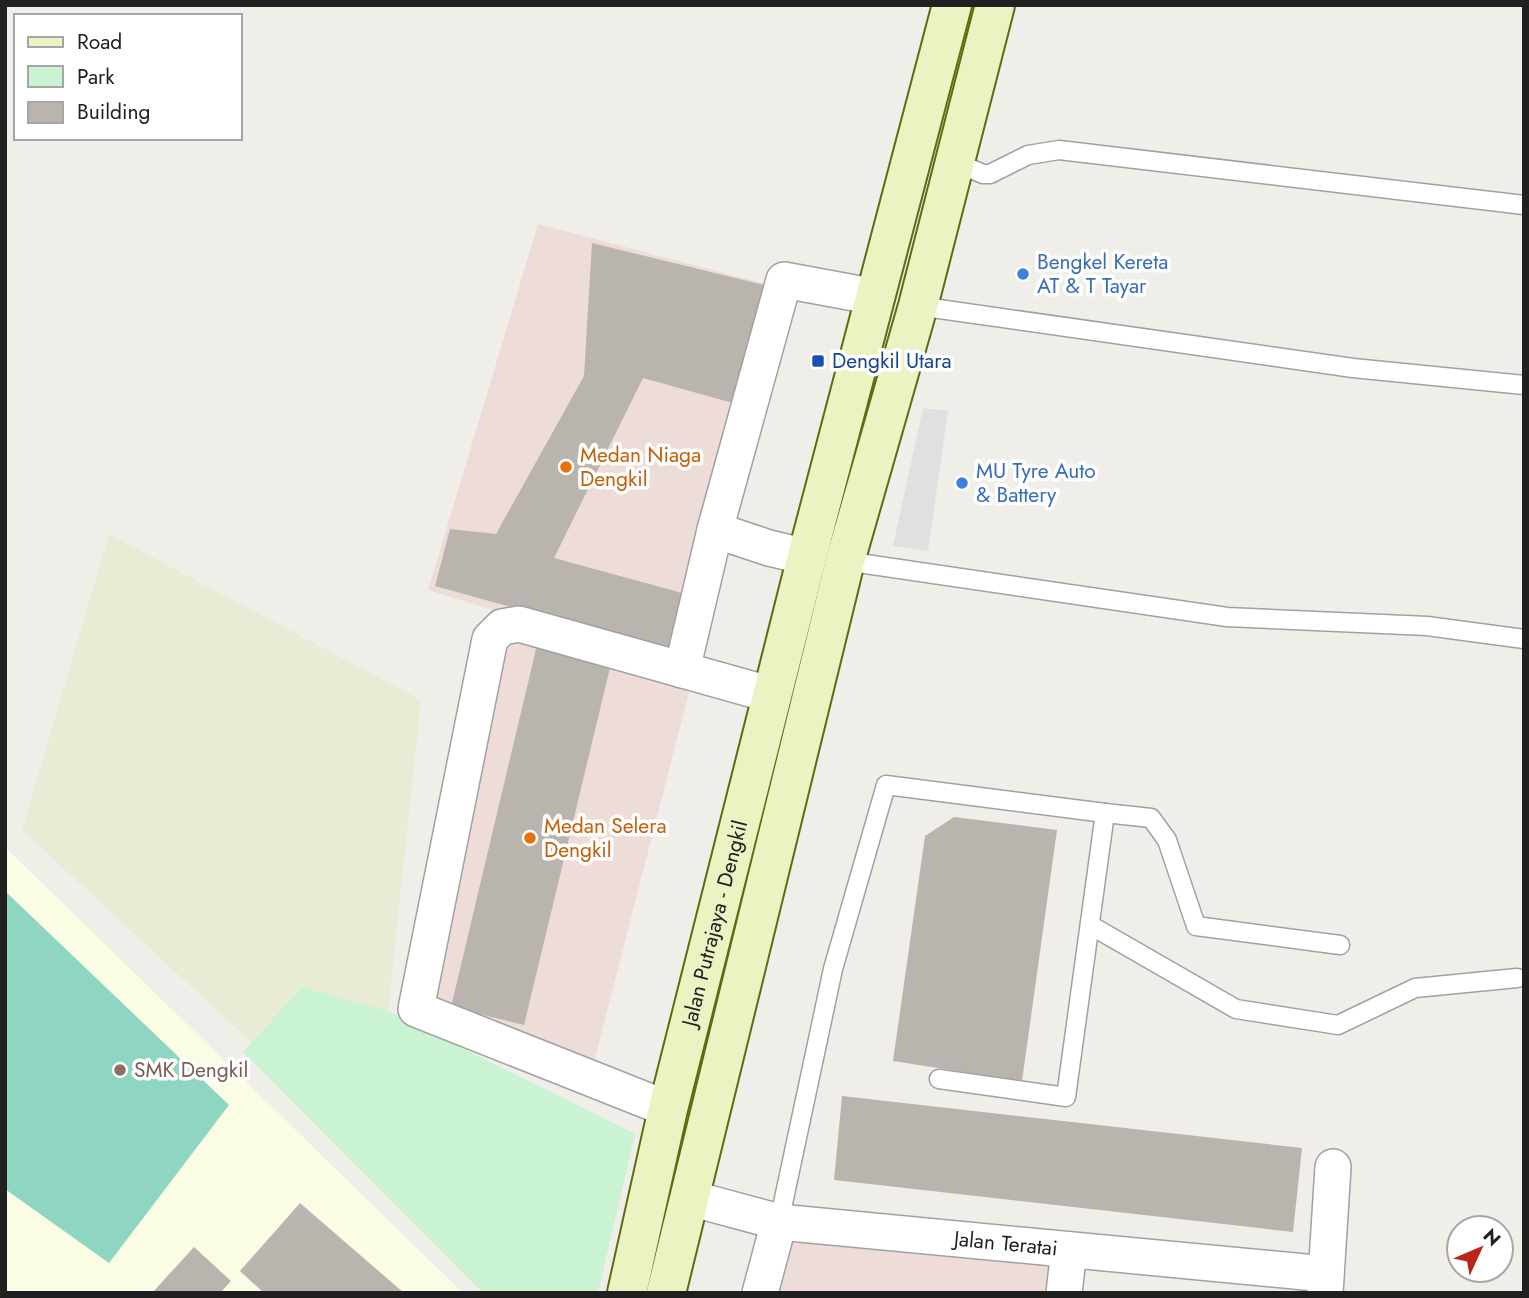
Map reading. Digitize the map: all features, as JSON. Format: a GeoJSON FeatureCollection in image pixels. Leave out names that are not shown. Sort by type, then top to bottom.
{"type":"FeatureCollection","features":[{"type":"Feature","properties":{"kind":"main road","name":"Jalan Putrajaya - Dengkil"},"geometry":{"type":"LineString","coordinates":[[627,1293],[668,1109],[807,556],[952,5]]}},
{"type":"Feature","properties":{"kind":"main road","name":"Jalan Putrajaya - Dengkil"},"geometry":{"type":"LineString","coordinates":[[666,1293],[845,561],[918,306],[995,5]]}},
{"type":"Feature","properties":{"kind":"street"},"geometry":{"type":"LineString","coordinates":[[682,670],[715,530],[784,280],[876,297]]}},
{"type":"Feature","properties":{"kind":"street"},"geometry":{"type":"LineString","coordinates":[[715,530],[769,548],[807,556]]}},
{"type":"Feature","properties":{"kind":"street"},"geometry":{"type":"LineString","coordinates":[[668,1109],[416,1009],[490,639],[502,627],[519,624],[772,695]]}},
{"type":"Feature","properties":{"kind":"street"},"geometry":{"type":"LineString","coordinates":[[1326,1284],[1333,1167]]}},
{"type":"Feature","properties":{"kind":"street","name":"Jalan Teratai"},"geometry":{"type":"LineString","coordinates":[[690,1198],[779,1222],[1069,1250],[1326,1284]]}},
{"type":"Feature","properties":{"kind":"street"},"geometry":{"type":"LineString","coordinates":[[760,1293],[779,1222]]}},
{"type":"Feature","properties":{"kind":"street"},"geometry":{"type":"LineString","coordinates":[[1064,1293],[1069,1250]]}},
{"type":"Feature","properties":{"kind":"lane"},"geometry":{"type":"LineString","coordinates":[[955,162],[987,175],[1028,155],[1059,150],[1524,205]]}},
{"type":"Feature","properties":{"kind":"lane"},"geometry":{"type":"LineString","coordinates":[[918,306],[1353,368],[1524,384]]}},
{"type":"Feature","properties":{"kind":"lane"},"geometry":{"type":"LineString","coordinates":[[845,561],[1227,617],[1427,626],[1524,639]]}},
{"type":"Feature","properties":{"kind":"lane"},"geometry":{"type":"LineString","coordinates":[[779,1222],[833,969],[886,785],[1151,818],[1167,839],[1196,926],[1340,945]]}},
{"type":"Feature","properties":{"kind":"lane"},"geometry":{"type":"LineString","coordinates":[[939,1079],[1066,1097],[1105,813]]}},
{"type":"Feature","properties":{"kind":"lane"},"geometry":{"type":"LineString","coordinates":[[1090,925],[1236,1009],[1338,1025],[1415,988],[1517,978]]}},
{"type":"Feature","properties":{"kind":"shaded area"},"geometry":{"type":"Polygon","coordinates":[[[538,224],[792,291],[593,1066],[429,1004],[506,614],[428,590],[538,224]]]}},
{"type":"Feature","properties":{"kind":"shaded area"},"geometry":{"type":"Polygon","coordinates":[[[923,408],[948,411],[928,551],[893,546],[923,408]]]}},
{"type":"Feature","properties":{"kind":"shaded area"},"geometry":{"type":"Polygon","coordinates":[[[109,534],[421,700],[388,1011],[302,987],[252,1043],[22,830],[109,534]]]}},
{"type":"Feature","properties":{"kind":"shaded area","name":"SMK Dengkil"},"geometry":{"type":"Polygon","coordinates":[[[5,847],[463,1293],[5,1293],[5,847]]]}},
{"type":"Feature","properties":{"kind":"shaded area"},"geometry":{"type":"Polygon","coordinates":[[[790,1233],[1054,1260],[1050,1293],[773,1293],[790,1233]]]}},
{"type":"Feature","properties":{"kind":"green space"},"geometry":{"type":"Polygon","coordinates":[[[5,891],[229,1105],[109,1263],[5,1189],[5,891]]]}},
{"type":"Feature","properties":{"kind":"green space"},"geometry":{"type":"Polygon","coordinates":[[[302,987],[388,1011],[635,1134],[598,1293],[483,1293],[243,1052],[302,987]]]}},
{"type":"Feature","properties":{"kind":"building","name":"Medan Niaga Dengkil"},"geometry":{"type":"Polygon","coordinates":[[[592,243],[772,287],[740,405],[643,378],[554,558],[686,594],[671,651],[435,586],[450,529],[496,534],[584,376],[592,243]]]}},
{"type":"Feature","properties":{"kind":"building","name":"Medan Selera Dengkil"},"geometry":{"type":"Polygon","coordinates":[[[537,645],[610,668],[524,1025],[451,1007],[537,645]]]}},
{"type":"Feature","properties":{"kind":"building"},"geometry":{"type":"Polygon","coordinates":[[[954,817],[1057,830],[1022,1081],[893,1061],[925,836],[954,817]]]}},
{"type":"Feature","properties":{"kind":"building"},"geometry":{"type":"Polygon","coordinates":[[[842,1096],[1302,1148],[1293,1232],[834,1180],[842,1096]]]}},
{"type":"Feature","properties":{"kind":"building"},"geometry":{"type":"Polygon","coordinates":[[[300,1203],[404,1293],[264,1293],[240,1271],[300,1203]]]}},
{"type":"Feature","properties":{"kind":"building"},"geometry":{"type":"Polygon","coordinates":[[[194,1247],[231,1281],[220,1293],[152,1293],[194,1247]]]}},
{"type":"Feature","properties":{"kind":"place","name":"Bengkel Kereta AT & T Tayar"},"geometry":{"type":"Point","coordinates":[1023,274]}},
{"type":"Feature","properties":{"kind":"place","name":"Dengkil Utara"},"geometry":{"type":"Point","coordinates":[818,361]}},
{"type":"Feature","properties":{"kind":"place","name":"Medan Niaga Dengkil"},"geometry":{"type":"Point","coordinates":[566,467]}},
{"type":"Feature","properties":{"kind":"place","name":"MU Tyre Auto & Battery"},"geometry":{"type":"Point","coordinates":[962,483]}},
{"type":"Feature","properties":{"kind":"place","name":"Medan Selera Dengkil"},"geometry":{"type":"Point","coordinates":[530,838]}},
{"type":"Feature","properties":{"kind":"place","name":"SMK Dengkil"},"geometry":{"type":"Point","coordinates":[120,1070]}}]}
